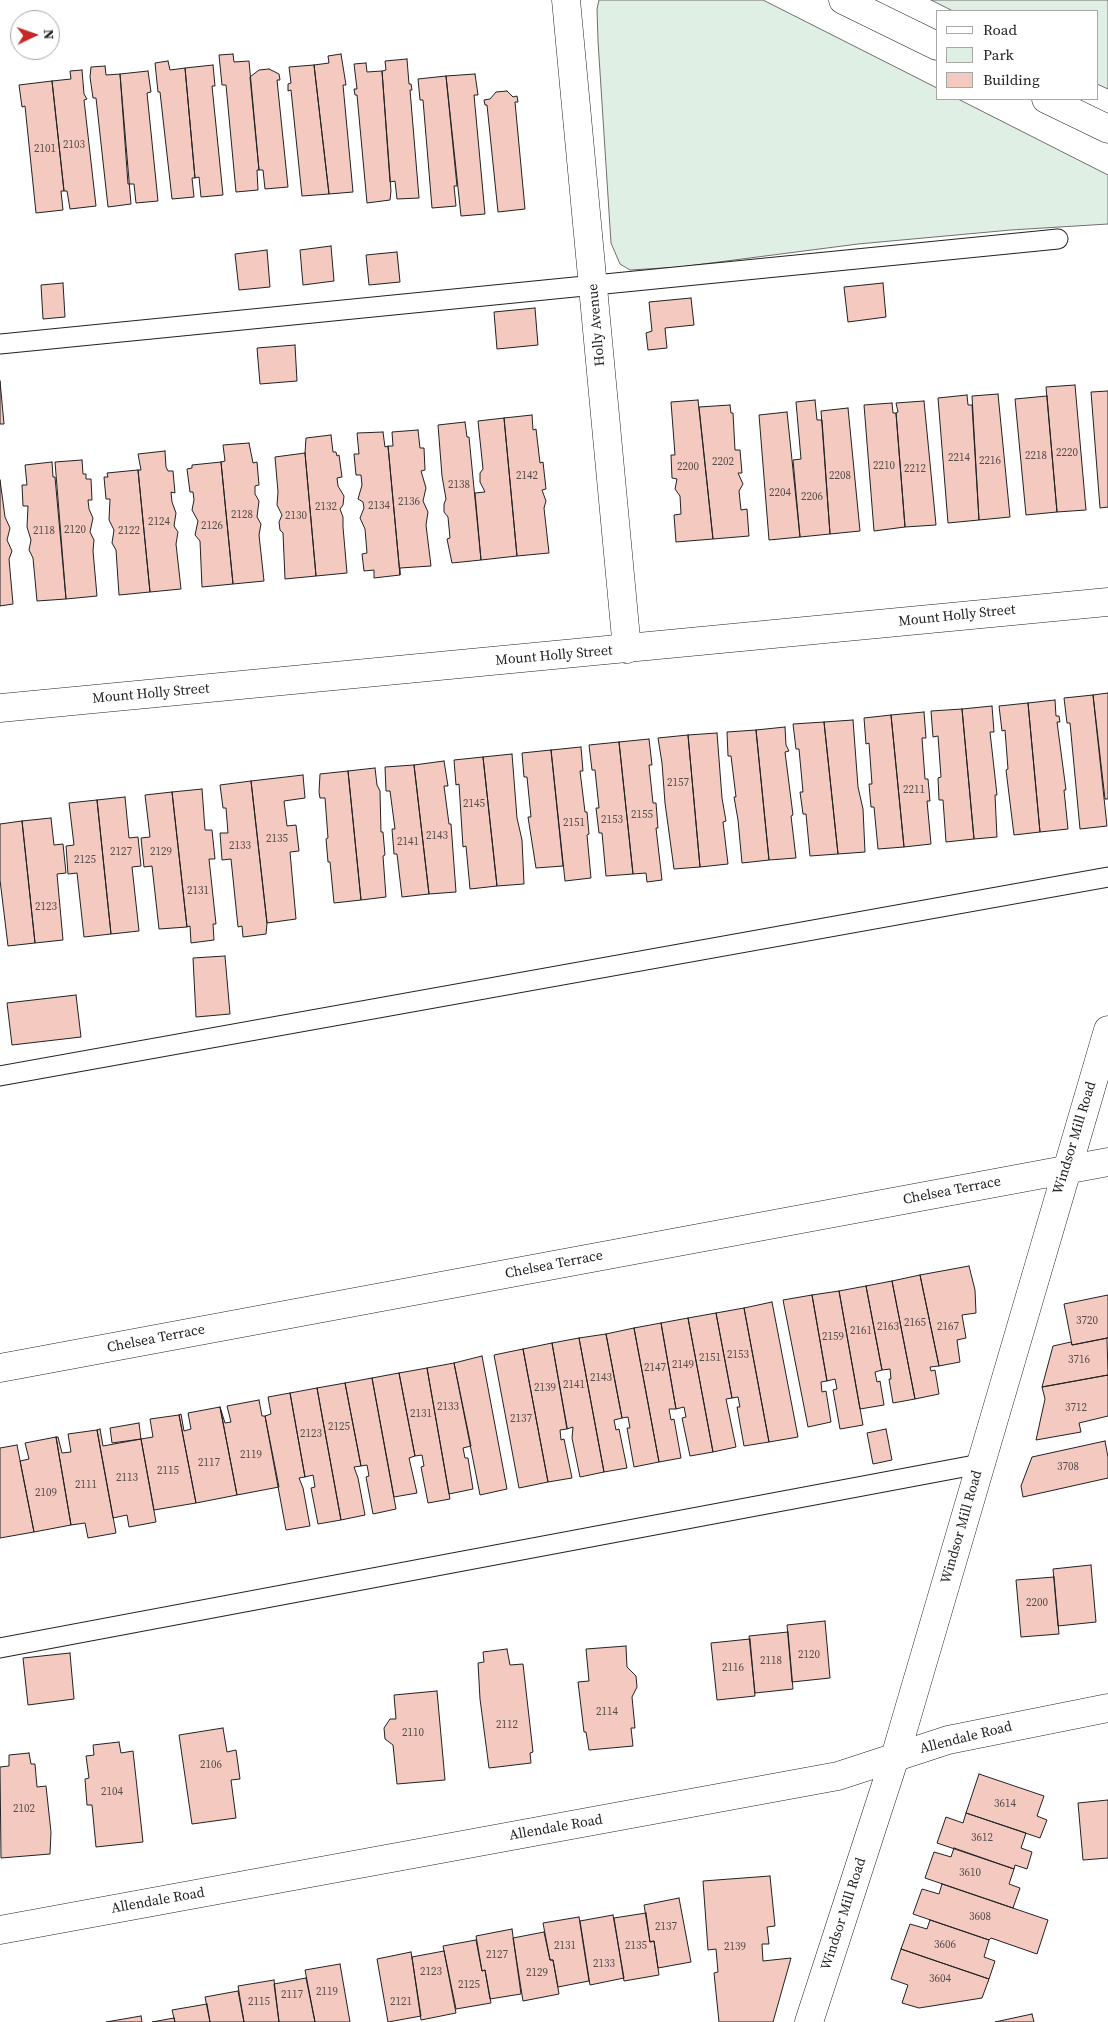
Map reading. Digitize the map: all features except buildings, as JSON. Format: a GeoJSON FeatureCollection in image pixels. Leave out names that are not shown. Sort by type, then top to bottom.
{"type":"FeatureCollection","features":[{"type":"Feature","properties":{"kind":"street","name":"Holly Avenue"},"geometry":{"type":"LineString","coordinates":[[566,0],[627,649]]}},
{"type":"Feature","properties":{"kind":"street"},"geometry":{"type":"LineString","coordinates":[[843,0],[936,46]]}},
{"type":"Feature","properties":{"kind":"street"},"geometry":{"type":"LineString","coordinates":[[1048,100],[1108,129]]}},
{"type":"Feature","properties":{"kind":"street","name":"Mount Holly Street"},"geometry":{"type":"LineString","coordinates":[[0,708],[1108,602]]}},
{"type":"Feature","properties":{"kind":"street","name":"Windsor Mill Road"},"geometry":{"type":"LineString","coordinates":[[809,2022],[895,1757],[1108,1030]]}},
{"type":"Feature","properties":{"kind":"street","name":"Chelsea Terrace"},"geometry":{"type":"LineString","coordinates":[[0,1368],[1108,1162]]}},
{"type":"Feature","properties":{"kind":"street","name":"Allendale Road"},"geometry":{"type":"LineString","coordinates":[[0,1930],[838,1776],[948,1740],[1108,1708]]}},
{"type":"Feature","properties":{"kind":"lane"},"geometry":{"type":"LineString","coordinates":[[0,344],[1058,239]]}},
{"type":"Feature","properties":{"kind":"lane"},"geometry":{"type":"LineString","coordinates":[[0,1076],[1108,877]]}},
{"type":"Feature","properties":{"kind":"lane"},"geometry":{"type":"LineString","coordinates":[[0,1648],[980,1464]]}},
{"type":"Feature","properties":{"kind":"green space"},"geometry":{"type":"Polygon","coordinates":[[[599,0],[763,0],[936,87],[936,100],[960,100],[1108,175],[1108,224],[1011,230],[858,244],[680,267],[630,270],[620,264],[611,243],[597,9],[599,0]]]}},
{"type":"Feature","properties":{"kind":"green space"},"geometry":{"type":"Polygon","coordinates":[[[931,0],[1108,0],[1108,89],[1098,84],[1098,10],[951,10],[931,0]]]}}]}
